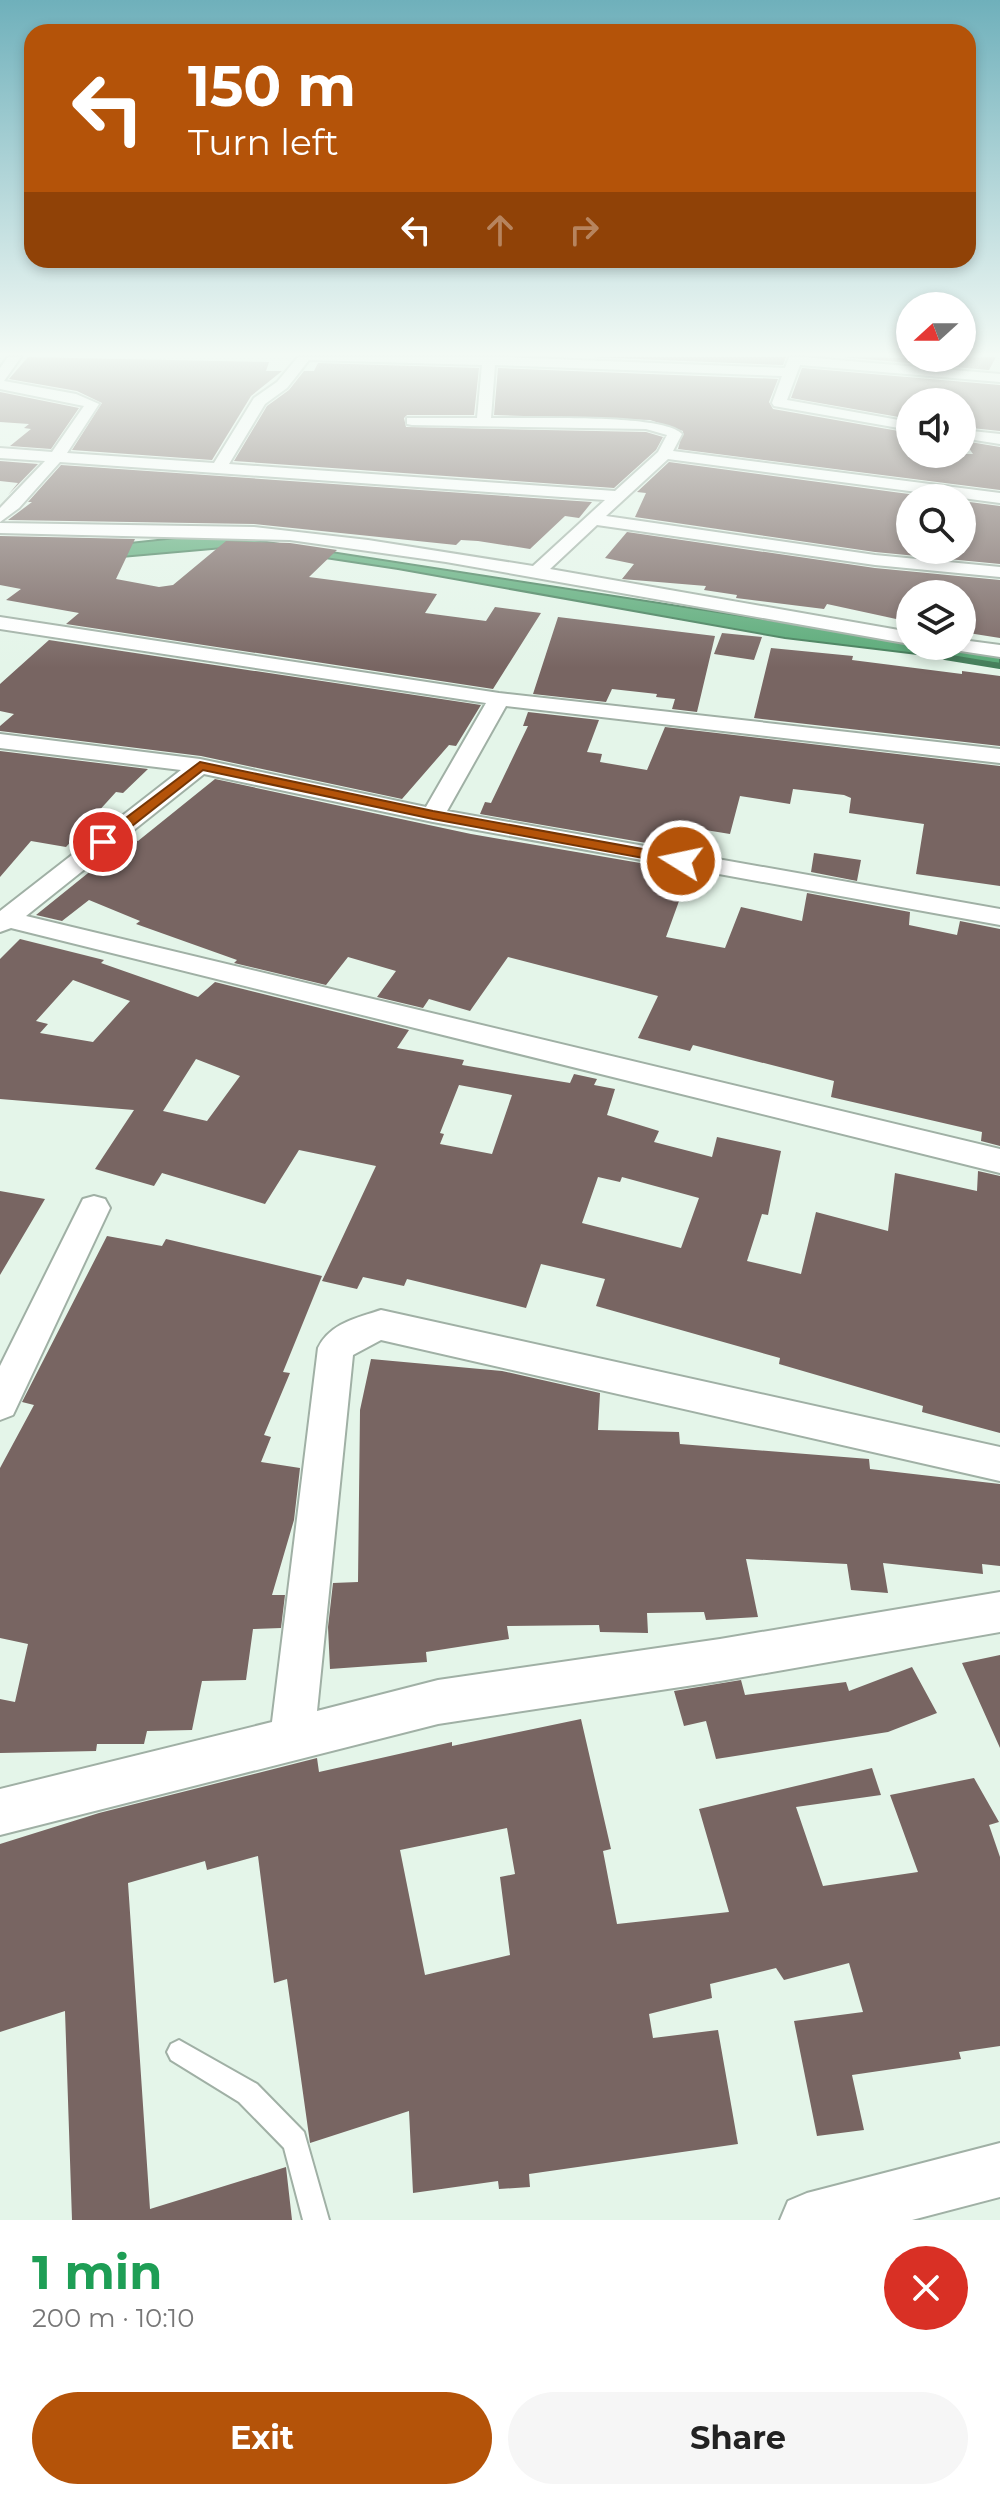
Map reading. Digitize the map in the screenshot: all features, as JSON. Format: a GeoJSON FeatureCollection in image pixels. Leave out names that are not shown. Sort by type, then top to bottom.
{"type":"FeatureCollection","features":[{"type":"Feature","properties":{"kind":"street"},"geometry":{"type":"LineString","coordinates":[[0,517],[39,482],[51,461]]}},
{"type":"Feature","properties":{"kind":"street"},"geometry":{"type":"LineString","coordinates":[[120,461],[618,496]]}},
{"type":"Feature","properties":{"kind":"street"},"geometry":{"type":"LineString","coordinates":[[220,466],[223,461]]}},
{"type":"Feature","properties":{"kind":"street"},"geometry":{"type":"LineString","coordinates":[[538,571],[657,461]]}},
{"type":"Feature","properties":{"kind":"street"},"geometry":{"type":"LineString","coordinates":[[714,461],[1000,498]]}},
{"type":"Feature","properties":{"kind":"street"},"geometry":{"type":"LineString","coordinates":[[596,520],[875,560],[1000,572]]}},
{"type":"Feature","properties":{"kind":"street"},"geometry":{"type":"LineString","coordinates":[[0,528],[54,532],[253,531],[538,571],[896,635]]}},
{"type":"Feature","properties":{"kind":"street"},"geometry":{"type":"LineString","coordinates":[[0,623],[499,699],[1000,756]]}},
{"type":"Feature","properties":{"kind":"street"},"geometry":{"type":"LineString","coordinates":[[976,648],[1000,651]]}},
{"type":"Feature","properties":{"kind":"street"},"geometry":{"type":"LineString","coordinates":[[433,815],[499,699]]}},
{"type":"Feature","properties":{"kind":"street"},"geometry":{"type":"LineString","coordinates":[[0,741],[200,766],[433,815],[1000,917]]}},
{"type":"Feature","properties":{"kind":"street"},"geometry":{"type":"LineString","coordinates":[[3,922],[200,766]]}},
{"type":"Feature","properties":{"kind":"street"},"geometry":{"type":"LineString","coordinates":[[3,922],[1000,1161]]}},
{"type":"Feature","properties":{"kind":"street"},"geometry":{"type":"LineString","coordinates":[[0,1404],[94,1208]]}},
{"type":"Feature","properties":{"kind":"street"},"geometry":{"type":"LineString","coordinates":[[292,1737],[336,1348],[354,1334],[381,1325],[1000,1464]]}},
{"type":"Feature","properties":{"kind":"street"},"geometry":{"type":"LineString","coordinates":[[0,1812],[438,1702],[720,1660],[1000,1612]]}},
{"type":"Feature","properties":{"kind":"street"},"geometry":{"type":"LineString","coordinates":[[807,2220],[1000,2170]]}},
{"type":"Feature","properties":{"kind":"lane"},"geometry":{"type":"LineString","coordinates":[[179,2052],[248,2093],[295,2141],[316,2220]]}},
{"type":"Feature","properties":{"kind":"shaded area"},"geometry":{"type":"Polygon","coordinates":[[[235,537],[896,640],[896,651],[785,638],[398,569],[246,546],[53,563],[0,557],[176,538],[235,537]]]}},
{"type":"Feature","properties":{"kind":"shaded area"},"geometry":{"type":"Polygon","coordinates":[[[976,653],[1000,656],[1000,664],[967,660],[976,660],[976,653]]]}},
{"type":"Feature","properties":{"kind":"building"},"geometry":{"type":"Polygon","coordinates":[[[0,461],[38,464],[8,495],[18,483],[0,481],[0,461]]]}},
{"type":"Feature","properties":{"kind":"building"},"geometry":{"type":"Polygon","coordinates":[[[234,461],[644,461],[614,488],[234,461]]]}},
{"type":"Feature","properties":{"kind":"building"},"geometry":{"type":"Polygon","coordinates":[[[769,461],[896,461],[896,468],[976,468],[976,461],[1000,461],[1000,490],[976,487],[976,484],[953,484],[769,461]]]}},
{"type":"Feature","properties":{"kind":"building"},"geometry":{"type":"Polygon","coordinates":[[[669,462],[896,492],[896,554],[635,517],[646,493],[637,492],[669,462]]]}},
{"type":"Feature","properties":{"kind":"building"},"geometry":{"type":"Polygon","coordinates":[[[61,465],[592,502],[579,518],[565,516],[530,549],[478,541],[461,540],[456,545],[254,524],[8,520],[32,502],[28,502],[61,465]]]}},
{"type":"Feature","properties":{"kind":"building"},"geometry":{"type":"Polygon","coordinates":[[[976,503],[1000,506],[1000,564],[976,562],[976,503]]]}},
{"type":"Feature","properties":{"kind":"building"},"geometry":{"type":"Polygon","coordinates":[[[627,532],[875,568],[1000,580],[1000,638],[976,634],[976,580],[896,580],[896,619],[827,604],[824,609],[736,598],[737,595],[704,590],[706,586],[622,579],[634,564],[605,558],[627,532]]]}},
{"type":"Feature","properties":{"kind":"building"},"geometry":{"type":"Polygon","coordinates":[[[0,536],[135,539],[116,579],[159,587],[173,585],[226,541],[290,543],[337,550],[309,577],[437,594],[425,613],[486,621],[495,607],[541,613],[493,689],[66,624],[79,613],[6,600],[21,589],[0,585],[0,536]]]}},
{"type":"Feature","properties":{"kind":"building"},"geometry":{"type":"Polygon","coordinates":[[[558,617],[715,636],[697,712],[672,709],[675,699],[656,697],[657,694],[612,689],[606,702],[533,694],[558,617]]]}},
{"type":"Feature","properties":{"kind":"building"},"geometry":{"type":"Polygon","coordinates":[[[722,633],[762,637],[754,660],[714,654],[722,633]]]}},
{"type":"Feature","properties":{"kind":"building"},"geometry":{"type":"Polygon","coordinates":[[[49,640],[481,705],[456,746],[449,745],[402,799],[201,756],[0,731],[0,726],[14,714],[0,711],[0,684],[49,640]]]}},
{"type":"Feature","properties":{"kind":"building"},"geometry":{"type":"Polygon","coordinates":[[[771,648],[853,656],[852,660],[962,674],[962,671],[1000,676],[1000,746],[754,718],[771,648]]]}},
{"type":"Feature","properties":{"kind":"building"},"geometry":{"type":"Polygon","coordinates":[[[528,712],[599,720],[587,752],[602,754],[600,762],[647,770],[665,727],[1000,766],[1000,886],[916,874],[924,824],[849,813],[851,798],[844,795],[793,789],[790,804],[740,796],[730,834],[687,827],[681,849],[480,814],[485,802],[491,803],[528,726],[523,726],[528,712]]]}},
{"type":"Feature","properties":{"kind":"building"},"geometry":{"type":"Polygon","coordinates":[[[0,751],[148,769],[123,793],[116,792],[66,847],[31,841],[0,877],[0,751]]]}},
{"type":"Feature","properties":{"kind":"building"},"geometry":{"type":"Polygon","coordinates":[[[215,779],[471,834],[675,869],[672,876],[687,879],[666,937],[725,948],[741,907],[802,921],[807,893],[910,912],[909,925],[957,935],[960,921],[1000,929],[1000,1146],[981,1141],[982,1132],[831,1097],[834,1081],[693,1045],[690,1051],[638,1038],[658,996],[508,957],[470,1011],[429,999],[423,1008],[377,997],[396,971],[348,957],[326,985],[234,963],[237,960],[136,924],[140,921],[89,900],[62,921],[36,915],[132,839],[138,841],[215,779]]]}},
{"type":"Feature","properties":{"kind":"building"},"geometry":{"type":"Polygon","coordinates":[[[814,853],[861,860],[857,881],[811,872],[814,853]]]}},
{"type":"Feature","properties":{"kind":"building"},"geometry":{"type":"Polygon","coordinates":[[[20,939],[104,960],[101,963],[198,997],[215,982],[409,1030],[397,1048],[464,1060],[462,1065],[570,1083],[574,1074],[597,1079],[594,1085],[615,1089],[607,1115],[659,1131],[654,1142],[712,1157],[717,1137],[781,1151],[768,1215],[762,1214],[747,1261],[801,1274],[816,1212],[888,1231],[895,1173],[977,1191],[978,1171],[1000,1176],[1000,1433],[922,1412],[923,1406],[779,1364],[780,1358],[596,1306],[605,1279],[541,1264],[526,1308],[407,1279],[404,1286],[363,1277],[357,1289],[322,1281],[376,1166],[299,1150],[265,1204],[162,1173],[154,1186],[95,1169],[134,1110],[0,1099],[0,959],[20,939]],[[73,980],[36,1021],[48,1024],[40,1033],[93,1042],[130,1001],[73,980]],[[196,1059],[163,1111],[207,1121],[240,1076],[196,1059]],[[459,1085],[440,1133],[444,1134],[440,1144],[492,1154],[512,1095],[459,1085]],[[598,1177],[582,1223],[681,1248],[699,1198],[622,1177],[620,1182],[598,1177]]]}},
{"type":"Feature","properties":{"kind":"building"},"geometry":{"type":"Polygon","coordinates":[[[0,1191],[45,1199],[0,1275],[0,1191]]]}},
{"type":"Feature","properties":{"kind":"building"},"geometry":{"type":"Polygon","coordinates":[[[107,1236],[162,1246],[166,1239],[322,1276],[283,1372],[290,1373],[264,1435],[271,1437],[261,1462],[300,1468],[294,1520],[272,1595],[285,1595],[281,1628],[253,1629],[246,1680],[202,1681],[192,1730],[147,1731],[144,1744],[97,1744],[96,1751],[0,1753],[0,1699],[15,1702],[28,1644],[0,1638],[0,1468],[34,1405],[22,1402],[107,1236]]]}},
{"type":"Feature","properties":{"kind":"building"},"geometry":{"type":"Polygon","coordinates":[[[371,1359],[502,1371],[600,1393],[598,1430],[679,1432],[680,1444],[869,1459],[870,1469],[1000,1484],[1000,1566],[982,1564],[983,1574],[883,1563],[888,1593],[851,1590],[847,1564],[746,1559],[758,1617],[706,1620],[704,1612],[647,1613],[648,1633],[600,1632],[599,1625],[507,1626],[509,1639],[426,1652],[427,1662],[330,1669],[328,1627],[333,1583],[358,1582],[360,1410],[371,1359]]]}},
{"type":"Feature","properties":{"kind":"building"},"geometry":{"type":"Polygon","coordinates":[[[1000,1655],[1000,1748],[962,1663],[1000,1655]]]}},
{"type":"Feature","properties":{"kind":"building"},"geometry":{"type":"Polygon","coordinates":[[[912,1667],[937,1713],[888,1732],[716,1759],[706,1721],[684,1726],[674,1691],[741,1680],[745,1695],[846,1682],[849,1691],[912,1667]]]}},
{"type":"Feature","properties":{"kind":"building"},"geometry":{"type":"Polygon","coordinates":[[[581,1719],[611,1849],[603,1851],[617,1924],[729,1912],[699,1809],[872,1768],[881,1795],[796,1807],[823,1886],[918,1872],[890,1795],[974,1778],[999,1822],[989,1825],[1000,1857],[1000,2046],[959,2052],[961,2059],[852,2075],[864,2130],[817,2136],[794,2021],[863,2012],[849,1963],[784,1980],[776,1968],[710,1984],[712,1998],[649,2014],[653,2038],[718,2030],[738,2144],[529,2174],[530,2187],[499,2189],[498,2181],[413,2193],[409,2111],[310,2143],[287,1979],[274,1983],[258,1856],[207,1870],[205,1861],[128,1883],[150,2209],[286,2167],[292,2220],[72,2220],[65,2011],[0,2032],[0,1844],[99,1813],[317,1758],[319,1772],[452,1742],[452,1746],[581,1719]],[[507,1828],[400,1850],[425,1975],[510,1955],[500,1877],[515,1874],[507,1828]]]}},
{"type":"Feature","properties":{"kind":"waterway"},"geometry":{"type":"LineString","coordinates":[[963,660],[1000,666]]}},
{"type":"Feature","properties":{"kind":"route"},"geometry":{"type":"LineString","coordinates":[[103,842],[200,766],[433,815],[681,861]]}}]}
